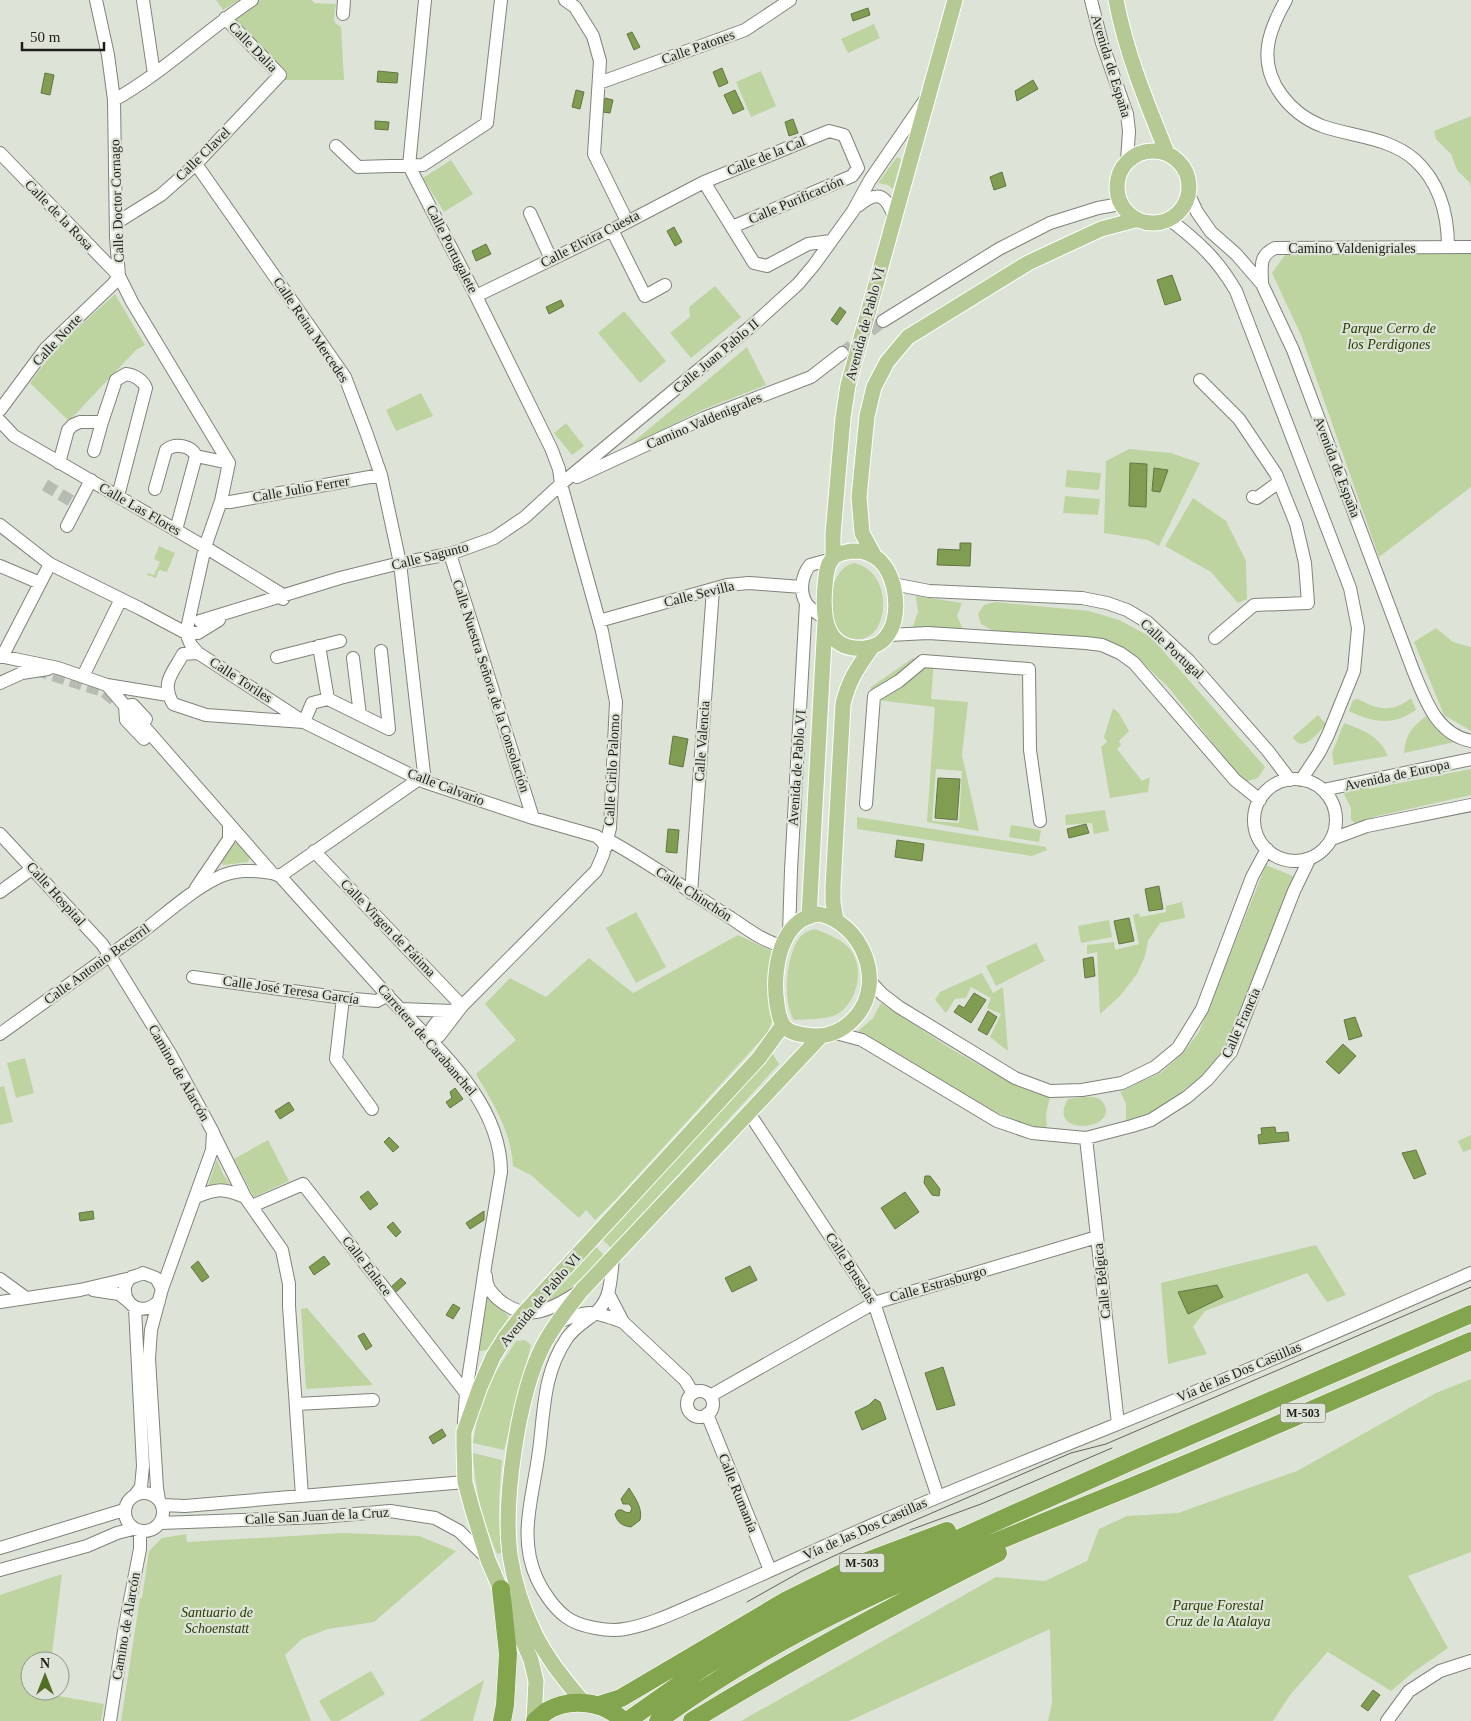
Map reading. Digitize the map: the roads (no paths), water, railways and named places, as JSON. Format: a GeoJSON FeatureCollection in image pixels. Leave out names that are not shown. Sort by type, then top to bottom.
{"type":"FeatureCollection","features":[{"type":"Feature","properties":{"kind":"highway","name":"M-503"},"geometry":{"type":"LineString","coordinates":[[627,1721],[704,1667],[782,1622],[909,1560],[1471,1314]]}},
{"type":"Feature","properties":{"kind":"highway","name":"M-503"},"geometry":{"type":"LineString","coordinates":[[658,1721],[678,1706],[774,1646],[854,1604],[933,1568],[1135,1486],[1471,1340]]}},
{"type":"Feature","properties":{"kind":"highway","name":"M-503"},"geometry":{"type":"LineString","coordinates":[[596,1706],[621,1698],[778,1605],[862,1563],[1143,1456]]}},
{"type":"Feature","properties":{"kind":"highway","name":"M-503"},"geometry":{"type":"LineString","coordinates":[[692,1721],[852,1629],[948,1578],[1135,1486]]}},
{"type":"Feature","properties":{"kind":"highway"},"geometry":{"type":"LineString","coordinates":[[501,1589],[508,1654],[505,1705],[502,1721]]}},
{"type":"Feature","properties":{"kind":"highway"},"geometry":{"type":"LineString","coordinates":[[534,1721],[548,1711],[565,1704],[596,1706],[623,1721]]}},
{"type":"Feature","properties":{"kind":"main road","name":"Avenida de Pablo VI"},"geometry":{"type":"LineString","coordinates":[[833,558],[832,534],[848,385],[955,0]]}},
{"type":"Feature","properties":{"kind":"main road","name":"Avenida de España"},"geometry":{"type":"LineString","coordinates":[[1116,0],[1120,22],[1138,77],[1167,153]]}},
{"type":"Feature","properties":{"kind":"main road"},"geometry":{"type":"LineString","coordinates":[[875,557],[868,553],[852,551],[833,558],[826,578],[823,605],[824,620],[834,637],[843,646],[872,647],[882,643],[893,626],[896,608],[893,584],[889,575],[875,557],[862,533],[859,497],[867,416],[874,388],[887,362],[908,337],[1028,263],[1101,229],[1135,220],[1153,224],[1170,220],[1183,210],[1189,195],[1190,182],[1186,170],[1178,160],[1167,153],[1153,151],[1139,153],[1127,161],[1119,174],[1116,189],[1120,204],[1135,220]]}},
{"type":"Feature","properties":{"kind":"main road","name":"Avenida de Pablo VI"},"geometry":{"type":"LineString","coordinates":[[809,917],[824,620]]}},
{"type":"Feature","properties":{"kind":"main road"},"geometry":{"type":"LineString","coordinates":[[836,920],[832,902],[832,887],[843,704],[848,685],[854,673],[872,647]]}},
{"type":"Feature","properties":{"kind":"main road"},"geometry":{"type":"LineString","coordinates":[[783,1025],[792,1032],[806,1035],[820,1036],[836,1033],[856,1017],[862,1009],[869,991],[868,966],[864,951],[857,940],[836,920],[819,914],[809,917],[800,922],[785,940]]}},
{"type":"Feature","properties":{"kind":"main road","name":"Avenida de Pablo VI"},"geometry":{"type":"LineString","coordinates":[[534,1721],[536,1681],[532,1660],[488,1560],[465,1482],[464,1432],[493,1357],[524,1313],[759,1058],[783,1025],[778,1012],[776,993],[777,964],[785,940]]}},
{"type":"Feature","properties":{"kind":"main road","name":"Avenida de Pablo VI"},"geometry":{"type":"LineString","coordinates":[[596,1706],[551,1663],[534,1632],[517,1586],[510,1554],[509,1505],[514,1458],[522,1410],[531,1375],[543,1346],[557,1323],[582,1290],[820,1036]]}},
{"type":"Feature","properties":{"kind":"street","name":"Calle Doctor Cornago"},"geometry":{"type":"LineString","coordinates":[[96,0],[108,56],[114,100],[119,276],[132,302],[229,463]]}},
{"type":"Feature","properties":{"kind":"street"},"geometry":{"type":"LineString","coordinates":[[143,0],[154,74]]}},
{"type":"Feature","properties":{"kind":"street"},"geometry":{"type":"LineString","coordinates":[[114,100],[132,90],[225,18],[252,0]]}},
{"type":"Feature","properties":{"kind":"street"},"geometry":{"type":"LineString","coordinates":[[343,14],[344,0]]}},
{"type":"Feature","properties":{"kind":"street"},"geometry":{"type":"LineString","coordinates":[[409,166],[425,0]]}},
{"type":"Feature","properties":{"kind":"street"},"geometry":{"type":"LineString","coordinates":[[336,146],[358,167],[423,164],[487,123],[501,0]]}},
{"type":"Feature","properties":{"kind":"street","name":"Calle Patones"},"geometry":{"type":"LineString","coordinates":[[599,82],[746,30],[790,0]]}},
{"type":"Feature","properties":{"kind":"street","name":"Avenida de España"},"geometry":{"type":"LineString","coordinates":[[1091,0],[1102,43],[1127,114],[1130,132],[1127,161]]}},
{"type":"Feature","properties":{"kind":"street"},"geometry":{"type":"LineString","coordinates":[[1286,0],[1278,14],[1268,47],[1271,76],[1282,96],[1290,105],[1310,120],[1329,128],[1382,142],[1400,150],[1414,160],[1434,185],[1442,203],[1448,228],[1448,247]]}},
{"type":"Feature","properties":{"kind":"street"},"geometry":{"type":"LineString","coordinates":[[574,2],[593,36],[600,61],[594,154],[627,221]]}},
{"type":"Feature","properties":{"kind":"street","name":"Calle Dalia"},"geometry":{"type":"LineString","coordinates":[[225,18],[280,75]]}},
{"type":"Feature","properties":{"kind":"street","name":"Calle Clavel"},"geometry":{"type":"LineString","coordinates":[[116,223],[161,195],[196,164],[280,75]]}},
{"type":"Feature","properties":{"kind":"street","name":"Calle Juan Pablo II"},"geometry":{"type":"LineString","coordinates":[[561,484],[755,323],[798,284],[853,211],[870,180],[927,96]]}},
{"type":"Feature","properties":{"kind":"street","name":"Calle de la Cal"},"geometry":{"type":"LineString","coordinates":[[704,182],[829,131],[844,135],[858,168]]}},
{"type":"Feature","properties":{"kind":"street","name":"Calle de la Rosa"},"geometry":{"type":"LineString","coordinates":[[0,153],[119,276]]}},
{"type":"Feature","properties":{"kind":"street","name":"Calle Reina Mercedes"},"geometry":{"type":"LineString","coordinates":[[196,164],[345,377],[381,475],[400,563],[422,780]]}},
{"type":"Feature","properties":{"kind":"street","name":"Calle Portugalete"},"geometry":{"type":"LineString","coordinates":[[409,166],[551,448],[559,469],[561,484]]}},
{"type":"Feature","properties":{"kind":"street","name":"Calle Purificación"},"geometry":{"type":"LineString","coordinates":[[732,227],[852,176],[858,168]]}},
{"type":"Feature","properties":{"kind":"street"},"geometry":{"type":"LineString","coordinates":[[704,182],[754,263],[766,266],[808,244],[831,241]]}},
{"type":"Feature","properties":{"kind":"street","name":"Calle Elvira Cuesta"},"geometry":{"type":"LineString","coordinates":[[476,296],[612,230],[704,182]]}},
{"type":"Feature","properties":{"kind":"street","name":"Avenida de España"},"geometry":{"type":"LineString","coordinates":[[1189,195],[1197,212],[1211,232],[1236,254],[1262,284],[1293,350],[1413,670],[1429,707],[1435,717],[1450,732],[1461,739],[1471,741]]}},
{"type":"Feature","properties":{"kind":"street","name":"Calle Juan Pablo II"},"geometry":{"type":"LineString","coordinates":[[853,211],[870,197],[881,197],[887,200],[894,216]]}},
{"type":"Feature","properties":{"kind":"street"},"geometry":{"type":"LineString","coordinates":[[883,321],[1007,245],[1050,224],[1098,208],[1120,204]]}},
{"type":"Feature","properties":{"kind":"street"},"geometry":{"type":"LineString","coordinates":[[530,213],[551,260]]}},
{"type":"Feature","properties":{"kind":"street"},"geometry":{"type":"LineString","coordinates":[[1170,220],[1198,242],[1225,272],[1236,291],[1350,588],[1358,628],[1354,671],[1319,753],[1295,780]]}},
{"type":"Feature","properties":{"kind":"street"},"geometry":{"type":"LineString","coordinates":[[612,230],[645,296],[665,285]]}},
{"type":"Feature","properties":{"kind":"street","name":"Camino Valdenigriales"},"geometry":{"type":"LineString","coordinates":[[1262,284],[1262,260],[1268,252],[1275,248],[1471,247]]}},
{"type":"Feature","properties":{"kind":"street","name":"Calle Norte"},"geometry":{"type":"LineString","coordinates":[[0,410],[46,348],[119,276]]}},
{"type":"Feature","properties":{"kind":"street","name":"Camino Valdenigrales"},"geometry":{"type":"LineString","coordinates":[[561,484],[704,418],[811,377],[842,353]]}},
{"type":"Feature","properties":{"kind":"street"},"geometry":{"type":"LineString","coordinates":[[94,451],[112,389],[120,376],[129,374],[138,378],[144,384],[145,393],[118,496]]}},
{"type":"Feature","properties":{"kind":"street"},"geometry":{"type":"LineString","coordinates":[[1200,380],[1239,419],[1280,482],[1296,524],[1304,555],[1308,603],[1254,605],[1219,631]]}},
{"type":"Feature","properties":{"kind":"street","name":"Calle Las Flores"},"geometry":{"type":"LineString","coordinates":[[0,421],[14,436],[205,546],[283,594]]}},
{"type":"Feature","properties":{"kind":"street"},"geometry":{"type":"LineString","coordinates":[[59,463],[68,430],[73,425],[80,422],[102,422]]}},
{"type":"Feature","properties":{"kind":"street"},"geometry":{"type":"LineString","coordinates":[[155,489],[166,450],[169,447],[188,448],[194,451],[196,456],[176,530]]}},
{"type":"Feature","properties":{"kind":"street"},"geometry":{"type":"LineString","coordinates":[[196,456],[229,463],[221,501],[205,546],[186,633],[191,645],[198,653]]}},
{"type":"Feature","properties":{"kind":"street","name":"Calle Julio Ferrer"},"geometry":{"type":"LineString","coordinates":[[221,501],[230,502],[381,475]]}},
{"type":"Feature","properties":{"kind":"street"},"geometry":{"type":"LineString","coordinates":[[67,526],[91,480]]}},
{"type":"Feature","properties":{"kind":"street"},"geometry":{"type":"LineString","coordinates":[[1253,497],[1257,498],[1280,482]]}},
{"type":"Feature","properties":{"kind":"street","name":"Calle Sagunto"},"geometry":{"type":"LineString","coordinates":[[200,621],[340,578],[400,563],[450,554],[494,538],[525,517],[561,484]]}},
{"type":"Feature","properties":{"kind":"street","name":"Calle Cirilo Palomo"},"geometry":{"type":"LineString","coordinates":[[429,1039],[433,1025],[457,1008],[589,879],[596,871],[605,838],[616,702],[599,621],[561,484]]}},
{"type":"Feature","properties":{"kind":"street"},"geometry":{"type":"LineString","coordinates":[[0,525],[50,564],[186,633]]}},
{"type":"Feature","properties":{"kind":"street","name":"Calle Nuestra Señora de la Consolación"},"geometry":{"type":"LineString","coordinates":[[450,554],[533,818]]}},
{"type":"Feature","properties":{"kind":"street"},"geometry":{"type":"LineString","coordinates":[[802,587],[806,571],[810,565],[833,558]]}},
{"type":"Feature","properties":{"kind":"street"},"geometry":{"type":"LineString","coordinates":[[50,564],[1,657],[58,668],[107,685],[168,695]]}},
{"type":"Feature","properties":{"kind":"street"},"geometry":{"type":"LineString","coordinates":[[0,566],[40,583]]}},
{"type":"Feature","properties":{"kind":"street","name":"Calle Sevilla"},"geometry":{"type":"LineString","coordinates":[[599,621],[727,585],[749,583],[802,587]]}},
{"type":"Feature","properties":{"kind":"street","name":"Calle Portugal"},"geometry":{"type":"LineString","coordinates":[[893,584],[929,591],[1082,598],[1107,603],[1127,610],[1147,622],[1189,661],[1295,780]]}},
{"type":"Feature","properties":{"kind":"street","name":"Avenida de Pablo VI"},"geometry":{"type":"LineString","coordinates":[[785,940],[806,603],[802,587]]}},
{"type":"Feature","properties":{"kind":"street","name":"Calle Valencia"},"geometry":{"type":"LineString","coordinates":[[691,894],[713,588]]}},
{"type":"Feature","properties":{"kind":"street","name":"Calle Sagunto"},"geometry":{"type":"LineString","coordinates":[[186,633],[198,633],[222,618],[283,599],[283,594]]}},
{"type":"Feature","properties":{"kind":"street"},"geometry":{"type":"LineString","coordinates":[[83,676],[122,599]]}},
{"type":"Feature","properties":{"kind":"street"},"geometry":{"type":"LineString","coordinates":[[806,603],[824,620]]}},
{"type":"Feature","properties":{"kind":"street"},"geometry":{"type":"LineString","coordinates":[[888,635],[928,633],[1102,645],[1120,653],[1134,663],[1235,780],[1260,800]]}},
{"type":"Feature","properties":{"kind":"street"},"geometry":{"type":"LineString","coordinates":[[277,657],[340,640]]}},
{"type":"Feature","properties":{"kind":"street"},"geometry":{"type":"LineString","coordinates":[[319,646],[328,699]]}},
{"type":"Feature","properties":{"kind":"street"},"geometry":{"type":"LineString","coordinates":[[304,722],[312,703],[328,699],[389,729],[381,651]]}},
{"type":"Feature","properties":{"kind":"street","name":"Calle Toriles"},"geometry":{"type":"LineString","coordinates":[[189,652],[198,653],[304,722],[206,714],[173,704],[168,695],[167,683],[183,654],[189,652]]}},
{"type":"Feature","properties":{"kind":"street"},"geometry":{"type":"LineString","coordinates":[[353,658],[360,715]]}},
{"type":"Feature","properties":{"kind":"street"},"geometry":{"type":"LineString","coordinates":[[866,804],[874,696],[899,681],[922,661],[1029,669],[1030,750],[1040,821]]}},
{"type":"Feature","properties":{"kind":"street"},"geometry":{"type":"LineString","coordinates":[[0,683],[22,673],[58,668]]}},
{"type":"Feature","properties":{"kind":"street","name":"Carretera de Carabanchel"},"geometry":{"type":"LineString","coordinates":[[107,685],[130,711],[134,705],[210,793],[205,797],[230,826],[429,1039],[468,1082],[481,1102],[497,1141],[501,1158],[501,1172],[466,1393],[464,1432]]}},
{"type":"Feature","properties":{"kind":"street","name":"Calle Calvario"},"geometry":{"type":"LineString","coordinates":[[304,722],[422,780],[533,818],[605,838]]}},
{"type":"Feature","properties":{"kind":"street","name":"Avenida de Europa"},"geometry":{"type":"LineString","coordinates":[[1323,790],[1471,760]]}},
{"type":"Feature","properties":{"kind":"street"},"geometry":{"type":"LineString","coordinates":[[276,875],[422,780]]}},
{"type":"Feature","properties":{"kind":"street"},"geometry":{"type":"LineString","coordinates":[[1295,780],[1312,783],[1323,790],[1330,798],[1336,818],[1332,839],[1323,850],[1310,858],[1299,861],[1287,860],[1276,856],[1267,849],[1260,841],[1254,822],[1260,800],[1272,786],[1295,780]]}},
{"type":"Feature","properties":{"kind":"street"},"geometry":{"type":"LineString","coordinates":[[1332,839],[1367,826],[1471,805]]}},
{"type":"Feature","properties":{"kind":"street","name":"Calle Antonio Becerril"},"geometry":{"type":"LineString","coordinates":[[193,893],[229,839],[230,826]]}},
{"type":"Feature","properties":{"kind":"street","name":"Calle Hospital"},"geometry":{"type":"LineString","coordinates":[[0,834],[102,944],[110,956]]}},
{"type":"Feature","properties":{"kind":"street","name":"Calle Chinchón"},"geometry":{"type":"LineString","coordinates":[[605,838],[764,939],[785,940]]}},
{"type":"Feature","properties":{"kind":"street"},"geometry":{"type":"LineString","coordinates":[[869,980],[882,994],[899,1007],[1015,1078],[1050,1091],[1082,1090],[1122,1083],[1155,1067],[1178,1048],[1192,1028],[1202,1009],[1252,877],[1267,849]]}},
{"type":"Feature","properties":{"kind":"street","name":"Calle Virgen de Fátima"},"geometry":{"type":"LineString","coordinates":[[314,851],[457,1008]]}},
{"type":"Feature","properties":{"kind":"street","name":"Calle Francia"},"geometry":{"type":"LineString","coordinates":[[836,1033],[862,1040],[997,1121],[1032,1133],[1086,1138],[1151,1120],[1186,1097],[1207,1080],[1231,1052],[1294,891],[1310,858]]}},
{"type":"Feature","properties":{"kind":"street"},"geometry":{"type":"LineString","coordinates":[[0,892],[33,868]]}},
{"type":"Feature","properties":{"kind":"street","name":"Calle Antonio Becerril"},"geometry":{"type":"LineString","coordinates":[[0,1034],[110,956],[193,893],[217,878],[235,872],[252,870],[276,875]]}},
{"type":"Feature","properties":{"kind":"street","name":"Camino de Alarcón"},"geometry":{"type":"LineString","coordinates":[[110,956],[171,1055],[213,1132],[212,1150],[160,1295],[151,1330],[149,1360],[157,1488],[160,1503]]}},
{"type":"Feature","properties":{"kind":"street","name":"Calle José Teresa García"},"geometry":{"type":"LineString","coordinates":[[193,977],[343,998],[377,1001],[388,995]]}},
{"type":"Feature","properties":{"kind":"street"},"geometry":{"type":"LineString","coordinates":[[343,998],[336,1060],[372,1110]]}},
{"type":"Feature","properties":{"kind":"street"},"geometry":{"type":"LineString","coordinates":[[401,1009],[457,1008]]}},
{"type":"Feature","properties":{"kind":"street","name":"Calle Bruselas"},"geometry":{"type":"LineString","coordinates":[[748,1113],[874,1303],[938,1497]]}},
{"type":"Feature","properties":{"kind":"street"},"geometry":{"type":"LineString","coordinates":[[213,1132],[249,1202],[282,1250],[290,1284],[289,1306],[302,1496]]}},
{"type":"Feature","properties":{"kind":"street","name":"Calle Bélgica"},"geometry":{"type":"LineString","coordinates":[[1086,1138],[1118,1424]]}},
{"type":"Feature","properties":{"kind":"street","name":"Calle Enlace"},"geometry":{"type":"LineString","coordinates":[[249,1202],[303,1184],[466,1393]]}},
{"type":"Feature","properties":{"kind":"street"},"geometry":{"type":"LineString","coordinates":[[196,1197],[215,1190],[227,1190],[249,1202]]}},
{"type":"Feature","properties":{"kind":"street","name":"Calle Estrasburgo"},"geometry":{"type":"LineString","coordinates":[[710,1396],[874,1303],[1097,1237]]}},
{"type":"Feature","properties":{"kind":"street"},"geometry":{"type":"LineString","coordinates":[[612,1259],[609,1295],[623,1322],[685,1380],[693,1392]]}},
{"type":"Feature","properties":{"kind":"street"},"geometry":{"type":"LineString","coordinates":[[486,1261],[486,1285],[505,1304],[514,1310],[524,1313],[542,1312],[562,1303],[582,1290]]}},
{"type":"Feature","properties":{"kind":"street"},"geometry":{"type":"LineString","coordinates":[[0,1302],[80,1290],[131,1278],[143,1273],[156,1278],[160,1295],[153,1307],[144,1310],[131,1305],[119,1294],[95,1290],[80,1290]]}},
{"type":"Feature","properties":{"kind":"street","name":"Vía de las Dos Castillas"},"geometry":{"type":"LineString","coordinates":[[609,1295],[596,1313],[582,1322],[568,1337],[546,1387],[538,1462],[528,1507],[527,1525],[532,1566],[539,1584],[566,1618],[584,1625],[606,1630],[623,1630],[647,1624],[938,1497],[1118,1424],[1471,1273]]}},
{"type":"Feature","properties":{"kind":"street"},"geometry":{"type":"LineString","coordinates":[[0,1278],[26,1298]]}},
{"type":"Feature","properties":{"kind":"street"},"geometry":{"type":"LineString","coordinates":[[131,1278],[126,1285],[125,1293],[131,1305],[143,1466],[141,1486],[128,1501],[124,1510],[126,1521],[137,1530]]}},
{"type":"Feature","properties":{"kind":"street"},"geometry":{"type":"LineString","coordinates":[[557,1323],[578,1314],[596,1313],[623,1322]]}},
{"type":"Feature","properties":{"kind":"street"},"geometry":{"type":"LineString","coordinates":[[702,1391],[710,1396],[712,1407],[707,1414],[699,1416],[692,1413],[687,1407],[688,1399],[693,1392],[702,1391]]}},
{"type":"Feature","properties":{"kind":"street"},"geometry":{"type":"LineString","coordinates":[[296,1404],[372,1400]]}},
{"type":"Feature","properties":{"kind":"street","name":"Calle Rumanía"},"geometry":{"type":"LineString","coordinates":[[707,1414],[770,1570]]}},
{"type":"Feature","properties":{"kind":"street","name":"Calle San Juan de la Cruz"},"geometry":{"type":"LineString","coordinates":[[160,1503],[185,1506],[465,1482]]}},
{"type":"Feature","properties":{"kind":"street"},"geometry":{"type":"LineString","coordinates":[[0,1570],[87,1546],[117,1533],[151,1530],[160,1523],[163,1514],[160,1503],[148,1493],[135,1495]]}},
{"type":"Feature","properties":{"kind":"street"},"geometry":{"type":"LineString","coordinates":[[0,1548],[124,1510]]}},
{"type":"Feature","properties":{"kind":"street","name":"Calle San Juan de la Cruz"},"geometry":{"type":"LineString","coordinates":[[160,1523],[302,1518],[390,1511],[435,1518],[459,1531],[488,1560]]}},
{"type":"Feature","properties":{"kind":"street","name":"Camino de Alarcón"},"geometry":{"type":"LineString","coordinates":[[110,1721],[124,1631],[140,1549],[137,1530]]}},
{"type":"Feature","properties":{"kind":"street"},"geometry":{"type":"LineString","coordinates":[[1387,1721],[1409,1691],[1440,1671],[1471,1661]]}},
{"type":"Feature","properties":{"kind":"tunnel"},"geometry":{"type":"LineString","coordinates":[[842,353],[883,321]]}},
{"type":"Feature","properties":{"kind":"tunnel"},"geometry":{"type":"LineString","coordinates":[[45,485],[78,505]]}},
{"type":"Feature","properties":{"kind":"tunnel"},"geometry":{"type":"LineString","coordinates":[[36,670],[103,691],[117,702]]}},
{"type":"Feature","properties":{"kind":"tram line"},"geometry":{"type":"LineString","coordinates":[[747,1602],[802,1571],[853,1547],[1071,1453],[1106,1444],[1471,1287]]}},
{"type":"Feature","properties":{"kind":"tram line"},"geometry":{"type":"LineString","coordinates":[[910,1530],[981,1504],[1112,1448]]}},
{"type":"Feature","properties":{"kind":"park label","name":"Parque Cerro de los Perdigones"},"geometry":{"type":"Point","coordinates":[1389,336]}},
{"type":"Feature","properties":{"kind":"park label","name":"Parque Forestal Cruz de la Atalaya"},"geometry":{"type":"Point","coordinates":[1218,1614]}},
{"type":"Feature","properties":{"kind":"park label","name":"Santuario de Schoenstatt"},"geometry":{"type":"Point","coordinates":[217,1620]}}]}
